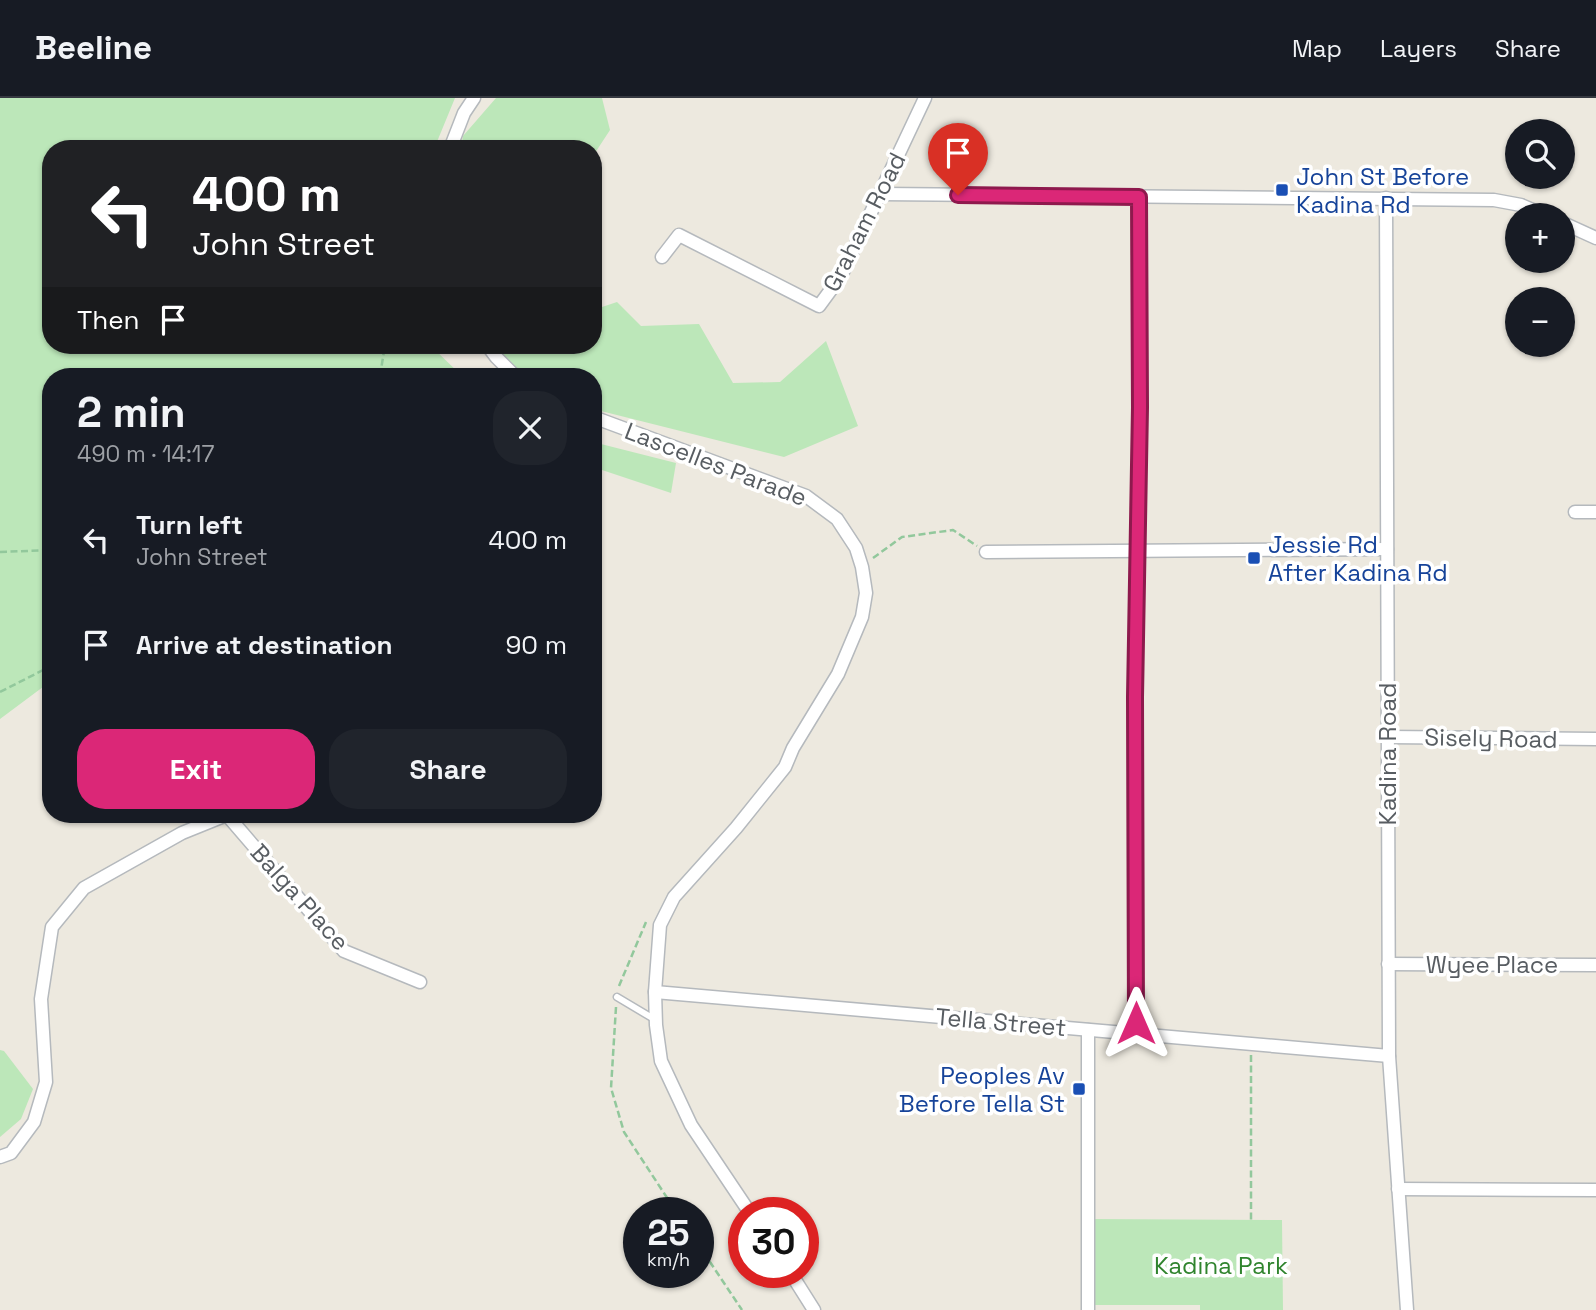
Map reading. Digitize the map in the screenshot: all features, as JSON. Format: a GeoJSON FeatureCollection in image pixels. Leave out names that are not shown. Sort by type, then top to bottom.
{"type":"FeatureCollection","features":[{"type":"Feature","properties":{"kind":"street"},"geometry":{"type":"LineString","coordinates":[[454,140],[464,113],[474,98]]}},
{"type":"Feature","properties":{"kind":"street","name":"Graham Road"},"geometry":{"type":"LineString","coordinates":[[662,257],[679,235],[819,306],[841,276],[925,98]]}},
{"type":"Feature","properties":{"kind":"street"},"geometry":{"type":"LineString","coordinates":[[881,194],[1387,198],[1494,200],[1510,203]]}},
{"type":"Feature","properties":{"kind":"street"},"geometry":{"type":"LineString","coordinates":[[1136,1034],[1135,697],[1140,407],[1139,197]]}},
{"type":"Feature","properties":{"kind":"street","name":"Kadina Road"},"geometry":{"type":"LineString","coordinates":[[1387,198],[1389,1056],[1407,1310]]}},
{"type":"Feature","properties":{"kind":"street"},"geometry":{"type":"LineString","coordinates":[[1575,228],[1596,238]]}},
{"type":"Feature","properties":{"kind":"street"},"geometry":{"type":"LineString","coordinates":[[493,354],[507,368]]}},
{"type":"Feature","properties":{"kind":"street","name":"Lascelles Parade"},"geometry":{"type":"LineString","coordinates":[[602,421],[806,496],[837,519],[848,533],[862,567],[866,593],[862,617],[838,674],[793,748],[785,767],[736,828],[674,897],[660,925],[655,992],[661,1061],[691,1125],[739,1197]]}},
{"type":"Feature","properties":{"kind":"street"},"geometry":{"type":"LineString","coordinates":[[1575,512],[1596,512]]}},
{"type":"Feature","properties":{"kind":"street"},"geometry":{"type":"LineString","coordinates":[[986,552],[1387,549]]}},
{"type":"Feature","properties":{"kind":"street","name":"Sisely Road"},"geometry":{"type":"LineString","coordinates":[[1387,737],[1596,740]]}},
{"type":"Feature","properties":{"kind":"street"},"geometry":{"type":"LineString","coordinates":[[0,1157],[11,1153],[34,1122],[46,1082],[41,999],[52,927],[84,888],[182,833],[206,823]]}},
{"type":"Feature","properties":{"kind":"street","name":"Balga Place"},"geometry":{"type":"LineString","coordinates":[[236,823],[344,951],[420,982]]}},
{"type":"Feature","properties":{"kind":"street","name":"Wyee Place"},"geometry":{"type":"LineString","coordinates":[[1388,964],[1596,965]]}},
{"type":"Feature","properties":{"kind":"street","name":"Tella Street"},"geometry":{"type":"LineString","coordinates":[[655,992],[1389,1056]]}},
{"type":"Feature","properties":{"kind":"street"},"geometry":{"type":"LineString","coordinates":[[1088,1030],[1088,1310]]}},
{"type":"Feature","properties":{"kind":"street"},"geometry":{"type":"LineString","coordinates":[[1398,1189],[1596,1190]]}},
{"type":"Feature","properties":{"kind":"street"},"geometry":{"type":"LineString","coordinates":[[800,1288],[814,1310]]}},
{"type":"Feature","properties":{"kind":"lane"},"geometry":{"type":"LineString","coordinates":[[617,998],[656,1020]]}},
{"type":"Feature","properties":{"kind":"path"},"geometry":{"type":"LineString","coordinates":[[862,567],[902,537],[953,530],[986,552]]}},
{"type":"Feature","properties":{"kind":"path"},"geometry":{"type":"LineString","coordinates":[[0,552],[42,550]]}},
{"type":"Feature","properties":{"kind":"path"},"geometry":{"type":"LineString","coordinates":[[0,692],[42,671]]}},
{"type":"Feature","properties":{"kind":"path"},"geometry":{"type":"LineString","coordinates":[[649,918],[619,983],[611,1088],[624,1132],[667,1197]]}},
{"type":"Feature","properties":{"kind":"path"},"geometry":{"type":"LineString","coordinates":[[1251,1045],[1251,1220]]}},
{"type":"Feature","properties":{"kind":"path"},"geometry":{"type":"LineString","coordinates":[[714,1268],[742,1310]]}},
{"type":"Feature","properties":{"kind":"green space"},"geometry":{"type":"Polygon","coordinates":[[[0,98],[455,98],[438,140],[42,140],[42,354],[439,354],[454,368],[42,368],[42,688],[0,719],[0,98]]]}},
{"type":"Feature","properties":{"kind":"green space"},"geometry":{"type":"Polygon","coordinates":[[[496,98],[602,98],[610,130],[602,142],[602,140],[462,140],[496,98]]]}},
{"type":"Feature","properties":{"kind":"green space"},"geometry":{"type":"Polygon","coordinates":[[[617,302],[641,326],[699,324],[733,383],[780,382],[826,341],[858,426],[784,457],[602,411],[602,368],[517,368],[498,354],[602,354],[602,307],[617,302]]]}},
{"type":"Feature","properties":{"kind":"green space"},"geometry":{"type":"Polygon","coordinates":[[[602,444],[676,463],[671,493],[602,470],[602,444]]]}},
{"type":"Feature","properties":{"kind":"green space"},"geometry":{"type":"Polygon","coordinates":[[[0,1050],[4,1051],[33,1089],[21,1119],[0,1137],[0,1050]]]}},
{"type":"Feature","properties":{"kind":"green space","name":"Kadina Park"},"geometry":{"type":"Polygon","coordinates":[[[1088,1219],[1282,1220],[1283,1310],[1200,1310],[1200,1305],[1088,1305],[1088,1219]]]}},
{"type":"Feature","properties":{"kind":"place","name":"John St Before Kadina Rd"},"geometry":{"type":"Point","coordinates":[1282,190]}},
{"type":"Feature","properties":{"kind":"place","name":"Jessie Rd After Kadina Rd"},"geometry":{"type":"Point","coordinates":[1254,558]}},
{"type":"Feature","properties":{"kind":"place","name":"Peoples Av Before Tella St"},"geometry":{"type":"Point","coordinates":[1079,1089]}},
{"type":"Feature","properties":{"kind":"route"},"geometry":{"type":"LineString","coordinates":[[958,195],[1139,197],[1140,407],[1135,697],[1136,1023]]}}]}
